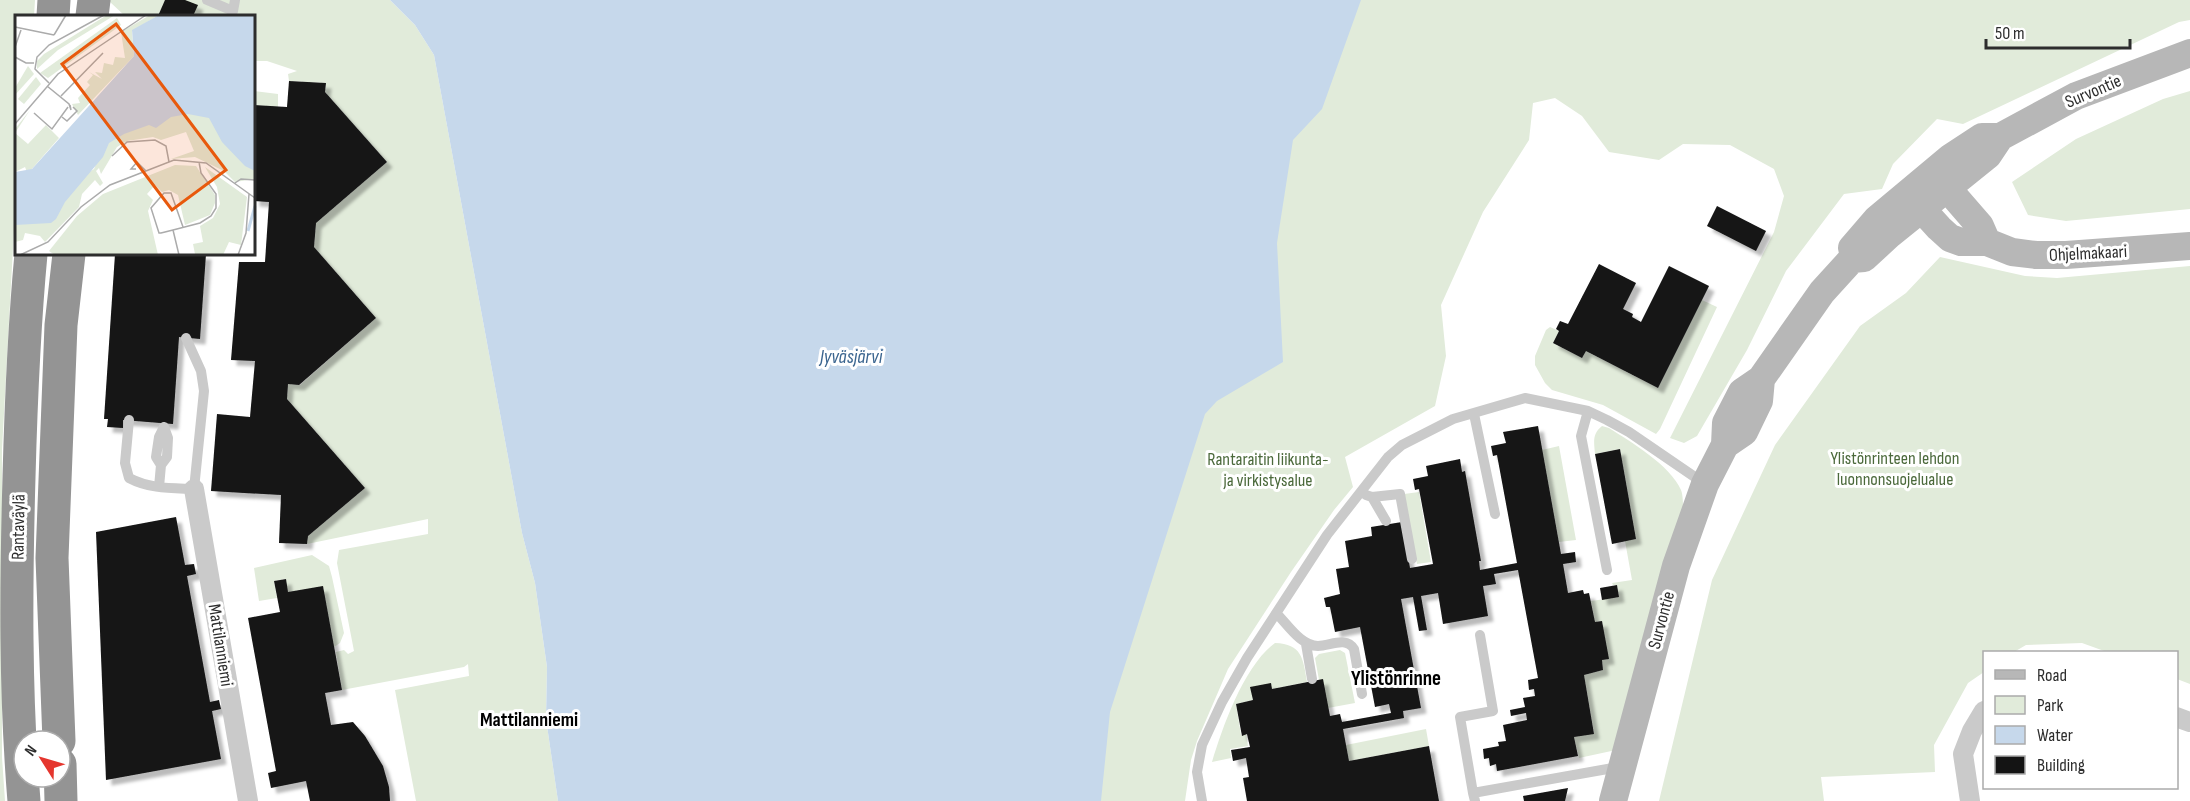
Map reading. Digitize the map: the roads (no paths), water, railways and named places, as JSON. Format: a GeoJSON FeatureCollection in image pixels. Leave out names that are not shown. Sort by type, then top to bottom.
{"type":"FeatureCollection","features":[{"type":"Feature","properties":{"kind":"highway"},"geometry":{"type":"LineString","coordinates":[[53,15],[54,0]]}},
{"type":"Feature","properties":{"kind":"highway"},"geometry":{"type":"LineString","coordinates":[[92,15],[94,0]]}},
{"type":"Feature","properties":{"kind":"highway","name":"Rantaväylä"},"geometry":{"type":"LineString","coordinates":[[24,801],[18,732],[17,557],[23,333],[30,255]]}},
{"type":"Feature","properties":{"kind":"highway","name":"Rantaväylä"},"geometry":{"type":"LineString","coordinates":[[59,729],[52,558],[61,325],[69,255]]}},
{"type":"Feature","properties":{"kind":"main road","name":"Survontie"},"geometry":{"type":"LineString","coordinates":[[1613,801],[1676,566],[1705,484],[1725,445],[1725,423],[1742,392],[1761,379],[1822,291],[1852,259],[1863,258],[1914,201],[1940,180],[1988,155],[2000,137],[2076,96],[2190,53]]}},
{"type":"Feature","properties":{"kind":"main road"},"geometry":{"type":"LineString","coordinates":[[1940,180],[1980,226],[1987,242]]}},
{"type":"Feature","properties":{"kind":"main road","name":"Ohjelmakaari"},"geometry":{"type":"LineString","coordinates":[[1914,201],[1950,238],[1961,242],[1987,242],[2012,252],[2066,255],[2190,246]]}},
{"type":"Feature","properties":{"kind":"street","name":"Mattilanniemi"},"geometry":{"type":"LineString","coordinates":[[194,489],[248,801]]}},
{"type":"Feature","properties":{"kind":"street"},"geometry":{"type":"LineString","coordinates":[[1970,801],[1963,754],[1972,731],[1983,713]]}},
{"type":"Feature","properties":{"kind":"lane"},"geometry":{"type":"LineString","coordinates":[[207,0],[234,9]]}},
{"type":"Feature","properties":{"kind":"lane"},"geometry":{"type":"LineString","coordinates":[[129,420],[125,463],[129,478],[143,485],[159,488],[194,489],[204,391],[201,372],[186,338]]}},
{"type":"Feature","properties":{"kind":"lane"},"geometry":{"type":"LineString","coordinates":[[1202,801],[1197,772],[1202,745],[1222,702],[1327,535],[1388,457],[1402,445],[1453,419],[1525,398],[1588,411],[1629,432],[1705,484]]}},
{"type":"Feature","properties":{"kind":"lane"},"geometry":{"type":"LineString","coordinates":[[1588,411],[1581,436],[1607,570]]}},
{"type":"Feature","properties":{"kind":"lane"},"geometry":{"type":"LineString","coordinates":[[1474,414],[1496,514]]}},
{"type":"Feature","properties":{"kind":"lane"},"geometry":{"type":"LineString","coordinates":[[159,488],[161,465]]}},
{"type":"Feature","properties":{"kind":"lane"},"geometry":{"type":"LineString","coordinates":[[1361,492],[1372,497],[1400,494],[1412,559]]}},
{"type":"Feature","properties":{"kind":"lane"},"geometry":{"type":"LineString","coordinates":[[1372,497],[1386,521]]}},
{"type":"Feature","properties":{"kind":"lane"},"geometry":{"type":"LineString","coordinates":[[1276,614],[1306,644],[1312,679]]}},
{"type":"Feature","properties":{"kind":"lane"},"geometry":{"type":"LineString","coordinates":[[1480,635],[1493,711],[1460,717],[1474,797],[1613,768],[1621,770]]}},
{"type":"Feature","properties":{"kind":"lane"},"geometry":{"type":"LineString","coordinates":[[1306,644],[1318,646],[1345,642],[1351,644],[1354,649],[1362,694]]}},
{"type":"Feature","properties":{"kind":"water","name":"Jyväsjärvi"},"geometry":{"type":"Polygon","coordinates":[[[390,0],[1361,0],[1322,109],[1293,140],[1277,243],[1283,362],[1217,401],[1205,414],[1110,712],[1101,801],[558,801],[546,719],[547,667],[535,583],[522,533],[434,55],[415,25],[390,0]]]}},
{"type":"Feature","properties":{"kind":"district","name":"Ylistönrinne"},"geometry":{"type":"Point","coordinates":[1396,678]}},
{"type":"Feature","properties":{"kind":"district","name":"Mattilanniemi"},"geometry":{"type":"Point","coordinates":[529,719]}},
{"type":"Feature","properties":{"kind":"park label","name":"Ylistönrinteen lehdon luonnonsuojelualue"},"geometry":{"type":"Point","coordinates":[1895,468]}},
{"type":"Feature","properties":{"kind":"park label","name":"Rantaraitin liikunta- ja virkistysalue"},"geometry":{"type":"Point","coordinates":[1268,469]}}]}
